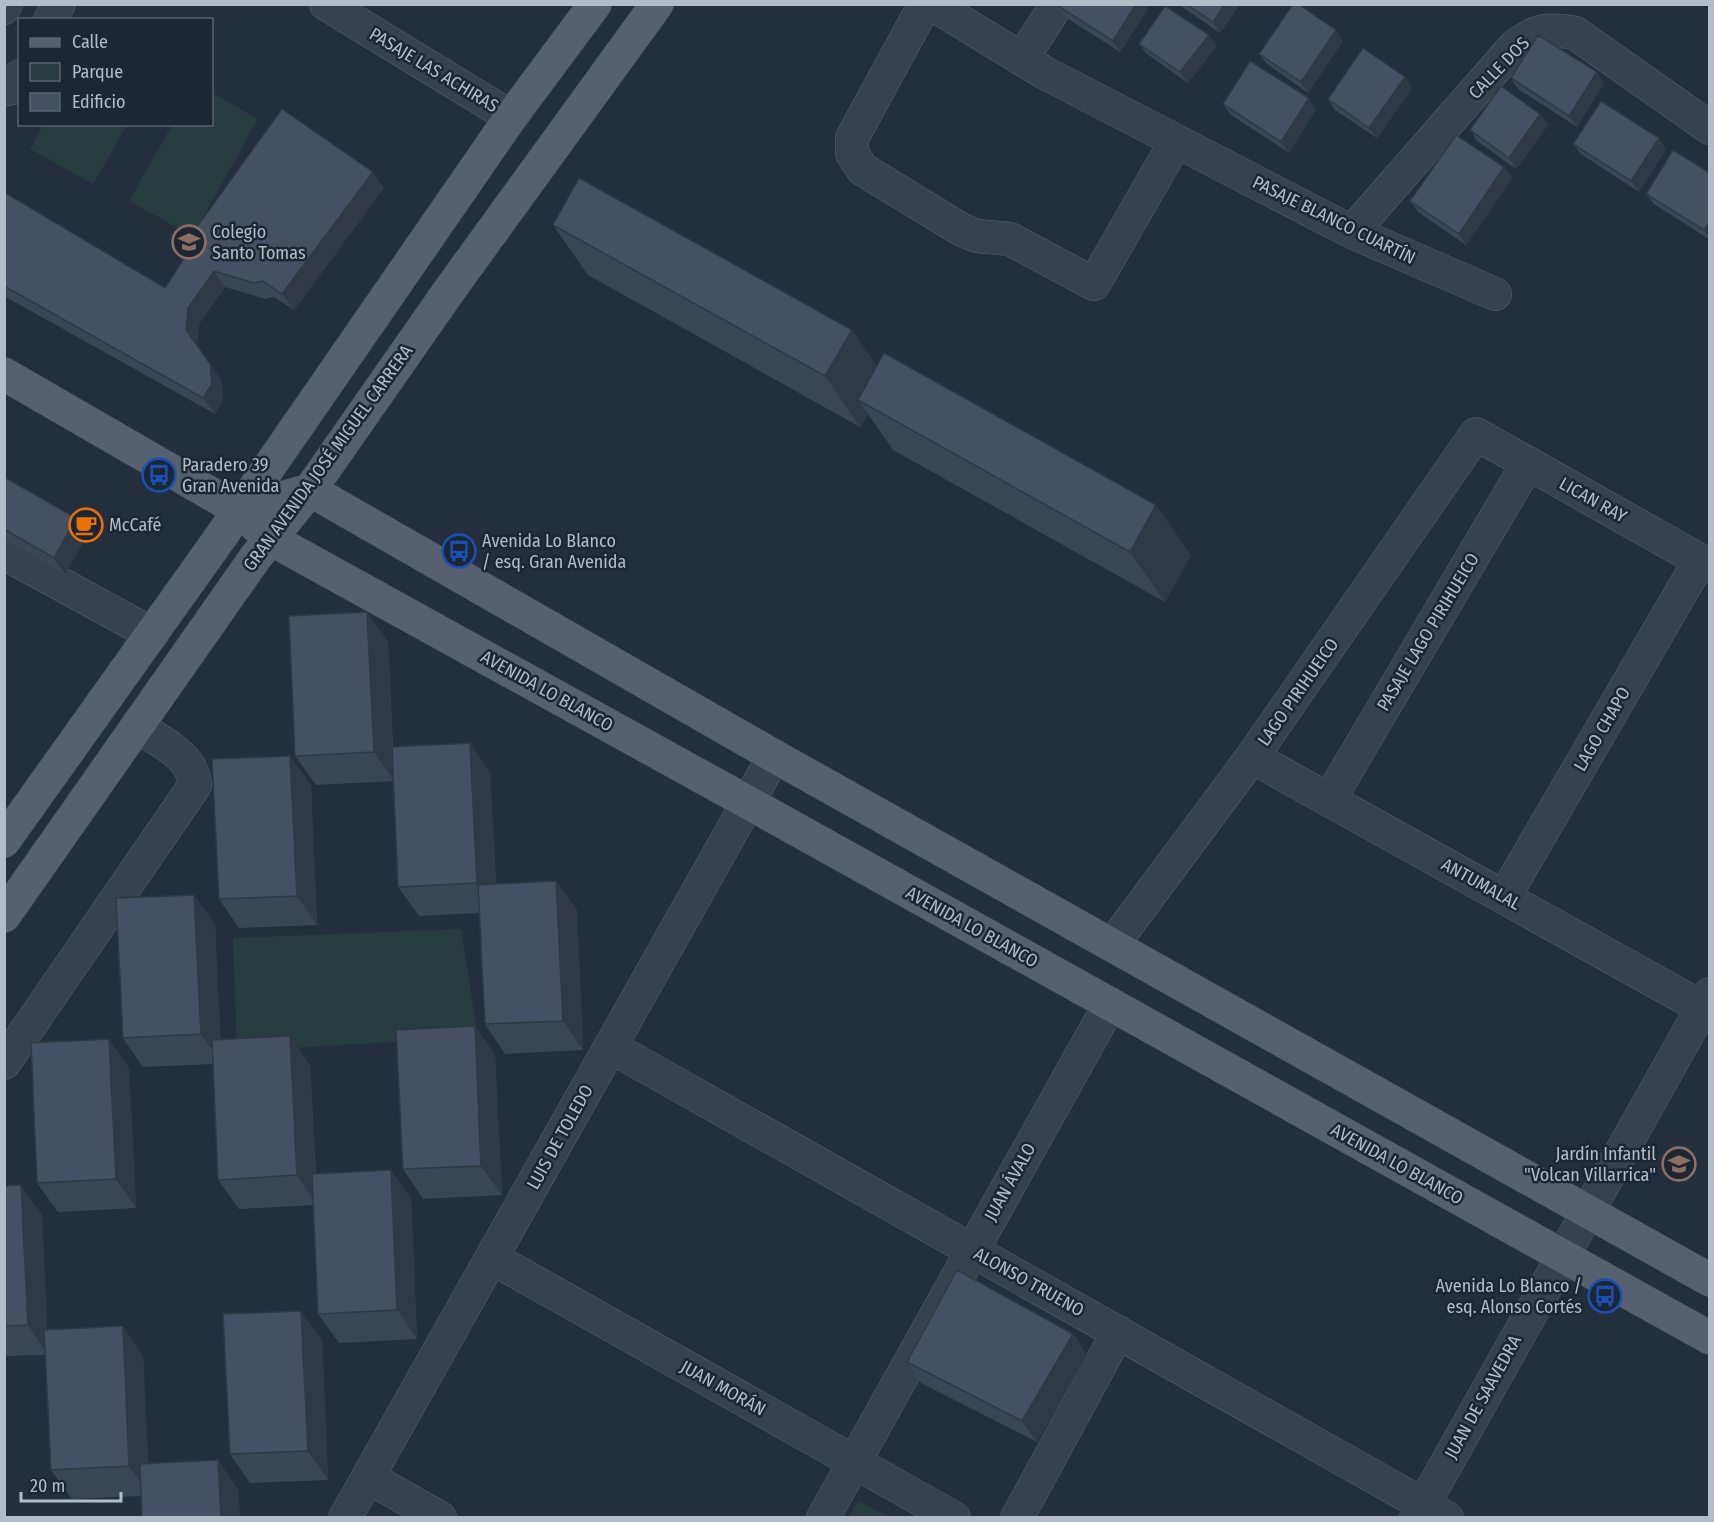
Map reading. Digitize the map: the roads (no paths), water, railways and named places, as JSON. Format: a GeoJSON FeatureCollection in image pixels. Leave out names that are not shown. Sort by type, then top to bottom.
{"type":"FeatureCollection","features":[{"type":"Feature","properties":{"kind":"main road"},"geometry":{"type":"LineString","coordinates":[[4,841],[240,510],[511,117],[595,4]]}},
{"type":"Feature","properties":{"kind":"main road","name":"GRAN AVENIDA JOSÉ MIGUEL CARRERA"},"geometry":{"type":"LineString","coordinates":[[4,916],[269,538],[310,490],[451,288],[655,5]]}},
{"type":"Feature","properties":{"kind":"main road","name":"AVENIDA LO BLANCO"},"geometry":{"type":"LineString","coordinates":[[4,374],[240,510],[269,538],[750,802],[1710,1338]]}},
{"type":"Feature","properties":{"kind":"main road"},"geometry":{"type":"LineString","coordinates":[[240,510],[310,490],[774,756],[1710,1280]]}},
{"type":"Feature","properties":{"kind":"street"},"geometry":{"type":"LineString","coordinates":[[51,18],[58,4]]}},
{"type":"Feature","properties":{"kind":"street","name":"PASAJE LAS ACHIRAS"},"geometry":{"type":"LineString","coordinates":[[326,4],[511,117]]}},
{"type":"Feature","properties":{"kind":"street"},"geometry":{"type":"LineString","coordinates":[[925,4],[861,117],[852,138],[852,153],[862,169],[962,230],[977,236],[1010,239],[1094,284],[1176,141]]}},
{"type":"Feature","properties":{"kind":"street","name":"PASAJE BLANCO CUARTÍN"},"geometry":{"type":"LineString","coordinates":[[932,4],[1022,58],[1352,232],[1495,294]]}},
{"type":"Feature","properties":{"kind":"street"},"geometry":{"type":"LineString","coordinates":[[1022,58],[1057,4]]}},
{"type":"Feature","properties":{"kind":"street","name":"CALLE DOS"},"geometry":{"type":"LineString","coordinates":[[1352,232],[1514,47],[1530,34],[1554,29],[1575,33],[1710,128]]}},
{"type":"Feature","properties":{"kind":"street"},"geometry":{"type":"LineString","coordinates":[[4,90],[13,88],[18,79]]}},
{"type":"Feature","properties":{"kind":"street","name":"LICAN RAY"},"geometry":{"type":"LineString","coordinates":[[1476,434],[1705,563]]}},
{"type":"Feature","properties":{"kind":"street","name":"LAGO PIRIHUEICO"},"geometry":{"type":"LineString","coordinates":[[1113,944],[1252,757],[1476,434]]}},
{"type":"Feature","properties":{"kind":"street","name":"PASAJE LAGO PIRIHUEICO"},"geometry":{"type":"LineString","coordinates":[[1329,800],[1528,463]]}},
{"type":"Feature","properties":{"kind":"street"},"geometry":{"type":"LineString","coordinates":[[4,553],[152,634]]}},
{"type":"Feature","properties":{"kind":"street","name":"LAGO CHAPO"},"geometry":{"type":"LineString","coordinates":[[1504,897],[1705,563]]}},
{"type":"Feature","properties":{"kind":"street"},"geometry":{"type":"LineString","coordinates":[[4,1063],[195,785],[194,772],[187,760],[137,726]]}},
{"type":"Feature","properties":{"kind":"street","name":"LUIS DE TOLEDO"},"geometry":{"type":"LineString","coordinates":[[345,1518],[774,756]]}},
{"type":"Feature","properties":{"kind":"street","name":"ANTUMALAL"},"geometry":{"type":"LineString","coordinates":[[1252,757],[1504,897],[1707,1004]]}},
{"type":"Feature","properties":{"kind":"street","name":"JUAN ÁVALO"},"geometry":{"type":"LineString","coordinates":[[823,1518],[1110,1004]]}},
{"type":"Feature","properties":{"kind":"street","name":"JUAN DE SAAVEDRA"},"geometry":{"type":"LineString","coordinates":[[1429,1513],[1562,1256],[1707,1004]]}},
{"type":"Feature","properties":{"kind":"street","name":"ALONSO TRUENO"},"geometry":{"type":"LineString","coordinates":[[611,1047],[1118,1332],[1429,1513]]}},
{"type":"Feature","properties":{"kind":"street","name":"JUAN MORÁN"},"geometry":{"type":"LineString","coordinates":[[492,1258],[954,1518]]}},
{"type":"Feature","properties":{"kind":"street"},"geometry":{"type":"LineString","coordinates":[[1017,1518],[1118,1332]]}},
{"type":"Feature","properties":{"kind":"street"},"geometry":{"type":"LineString","coordinates":[[368,1477],[440,1518]]}},
{"type":"Feature","properties":{"kind":"place","name":"Colegio Santo Tomas"},"geometry":{"type":"Point","coordinates":[189,242]}},
{"type":"Feature","properties":{"kind":"place","name":"Paradero 39 Gran Avenida"},"geometry":{"type":"Point","coordinates":[159,475]}},
{"type":"Feature","properties":{"kind":"place","name":"McCafé"},"geometry":{"type":"Point","coordinates":[86,525]}},
{"type":"Feature","properties":{"kind":"place","name":"Avenida Lo Blanco / esq. Gran Avenida"},"geometry":{"type":"Point","coordinates":[459,551]}},
{"type":"Feature","properties":{"kind":"place","name":"Jardín Infantil \"Volcan Villarrica\""},"geometry":{"type":"Point","coordinates":[1679,1164]}},
{"type":"Feature","properties":{"kind":"place","name":"Avenida Lo Blanco / esq. Alonso Cortés"},"geometry":{"type":"Point","coordinates":[1605,1296]}}]}
